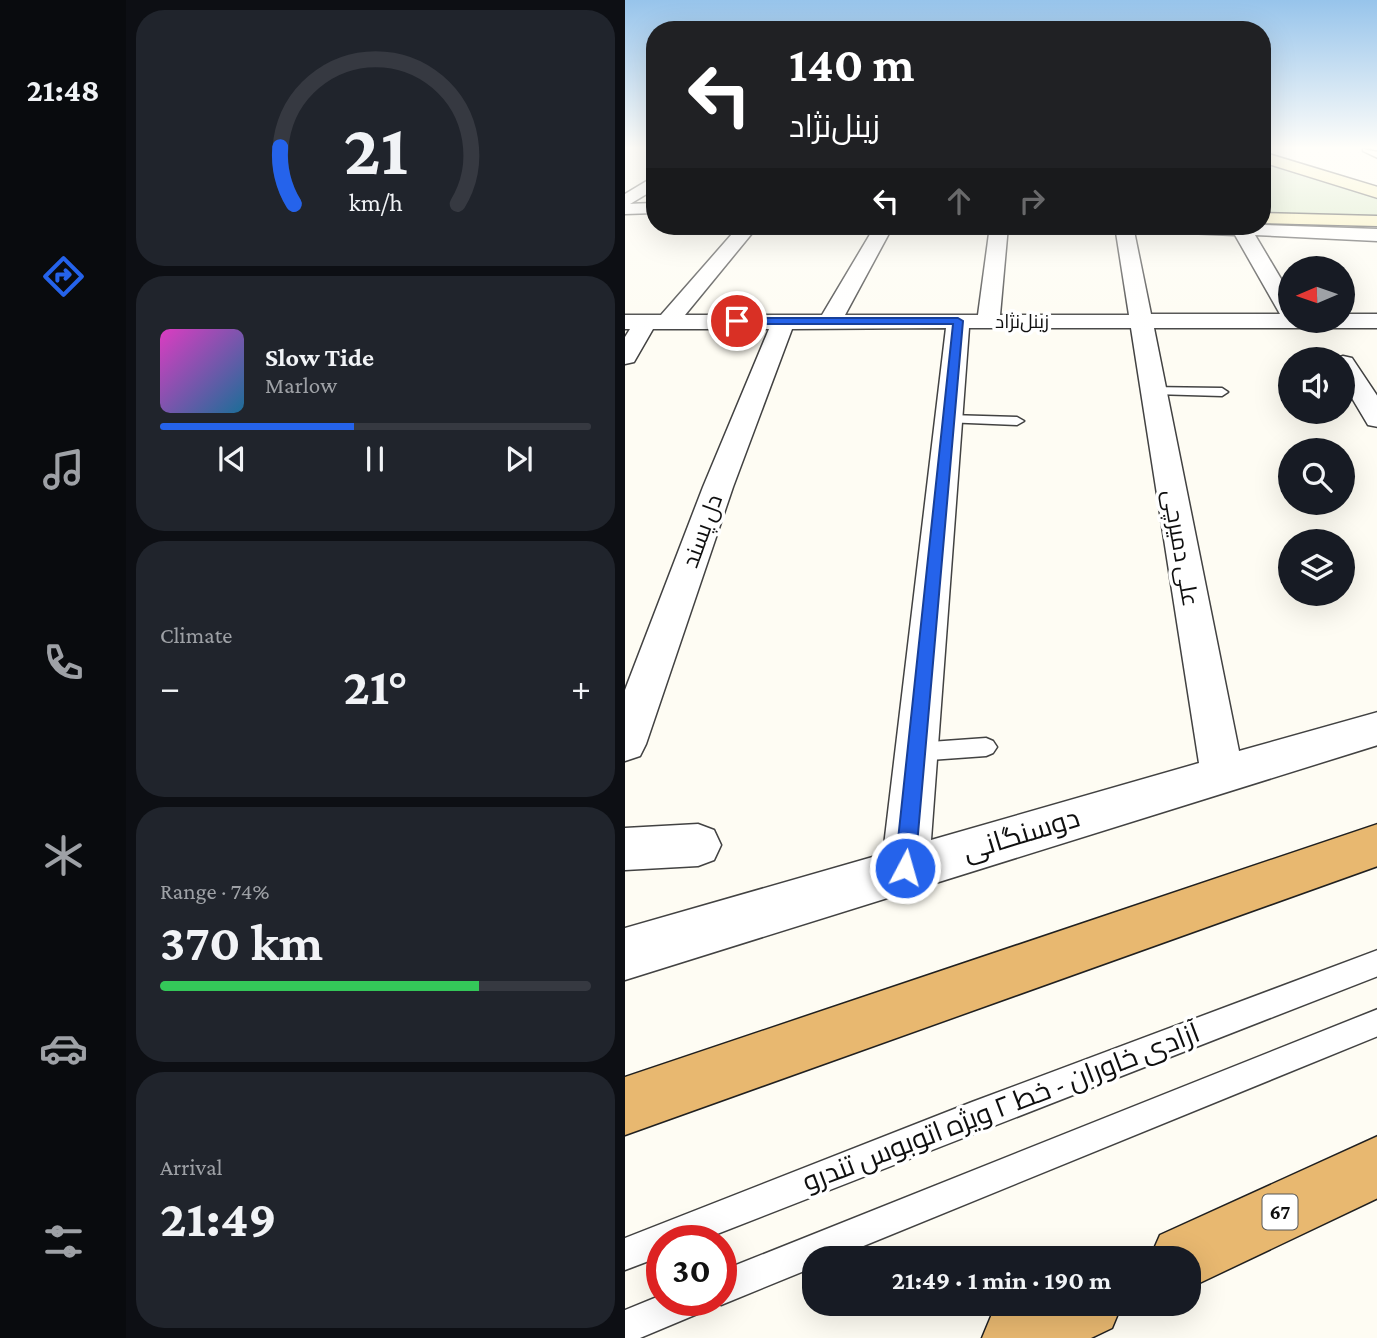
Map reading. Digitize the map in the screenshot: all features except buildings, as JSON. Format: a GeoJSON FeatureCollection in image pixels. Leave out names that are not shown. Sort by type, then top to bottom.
{"type":"FeatureCollection","features":[{"type":"Feature","properties":{"kind":"highway"},"geometry":{"type":"LineString","coordinates":[[625,1106],[1377,845]]}},
{"type":"Feature","properties":{"kind":"highway","name":"67"},"geometry":{"type":"LineString","coordinates":[[1201,1249],[1377,1166]]}},
{"type":"Feature","properties":{"kind":"highway"},"geometry":{"type":"LineString","coordinates":[[1016,1338],[1063,1316]]}},
{"type":"Feature","properties":{"kind":"main road"},"geometry":{"type":"LineString","coordinates":[[1271,219],[1376,232]]}},
{"type":"Feature","properties":{"kind":"street"},"geometry":{"type":"LineString","coordinates":[[1271,229],[1376,232]]}},
{"type":"Feature","properties":{"kind":"street"},"geometry":{"type":"LineString","coordinates":[[625,357],[646,321],[739,235]]}},
{"type":"Feature","properties":{"kind":"street"},"geometry":{"type":"LineString","coordinates":[[830,321],[879,235]]}},
{"type":"Feature","properties":{"kind":"street"},"geometry":{"type":"LineString","coordinates":[[905,868],[949,419],[997,235]]}},
{"type":"Feature","properties":{"kind":"street","name":"علی دمیرچی"},"geometry":{"type":"LineString","coordinates":[[1126,235],[1222,774]]}},
{"type":"Feature","properties":{"kind":"street"},"geometry":{"type":"LineString","coordinates":[[1244,235],[1278,293]]}},
{"type":"Feature","properties":{"kind":"street","name":"زینل‌نژاد"},"geometry":{"type":"LineString","coordinates":[[646,321],[1278,321]]}},
{"type":"Feature","properties":{"kind":"street","name":"دل پسند"},"geometry":{"type":"LineString","coordinates":[[625,744],[718,487],[783,321]]}},
{"type":"Feature","properties":{"kind":"street","name":"زینل‌نژاد"},"geometry":{"type":"LineString","coordinates":[[1355,321],[1377,321]]}},
{"type":"Feature","properties":{"kind":"street"},"geometry":{"type":"LineString","coordinates":[[1355,382],[1375,412]]}},
{"type":"Feature","properties":{"kind":"street","name":"دوسنگانی"},"geometry":{"type":"LineString","coordinates":[[625,954],[1377,728]]}},
{"type":"Feature","properties":{"kind":"street"},"geometry":{"type":"LineString","coordinates":[[625,849],[698,845]]}},
{"type":"Feature","properties":{"kind":"lane"},"geometry":{"type":"LineString","coordinates":[[1153,390],[1222,392]]}},
{"type":"Feature","properties":{"kind":"lane"},"geometry":{"type":"LineString","coordinates":[[949,419],[1017,421]]}},
{"type":"Feature","properties":{"kind":"lane"},"geometry":{"type":"LineString","coordinates":[[916,752],[986,747]]}},
{"type":"Feature","properties":{"kind":"lane","name":"آزادی خاوران - خط ۲ ویژه اتوبوس تندرو"},"geometry":{"type":"LineString","coordinates":[[625,1254],[972,1117],[1377,962]]}},
{"type":"Feature","properties":{"kind":"lane"},"geometry":{"type":"LineString","coordinates":[[737,1282],[1377,1022]]}},
{"type":"Feature","properties":{"kind":"lane"},"geometry":{"type":"LineString","coordinates":[[625,1327],[651,1316]]}},
{"type":"Feature","properties":{"kind":"green space"},"geometry":{"type":"Polygon","coordinates":[[[1271,211],[1377,211],[1377,219],[1271,213],[1271,211]]]}},
{"type":"Feature","properties":{"kind":"route"},"geometry":{"type":"LineString","coordinates":[[737,321],[958,321],[905,868]]}}]}
